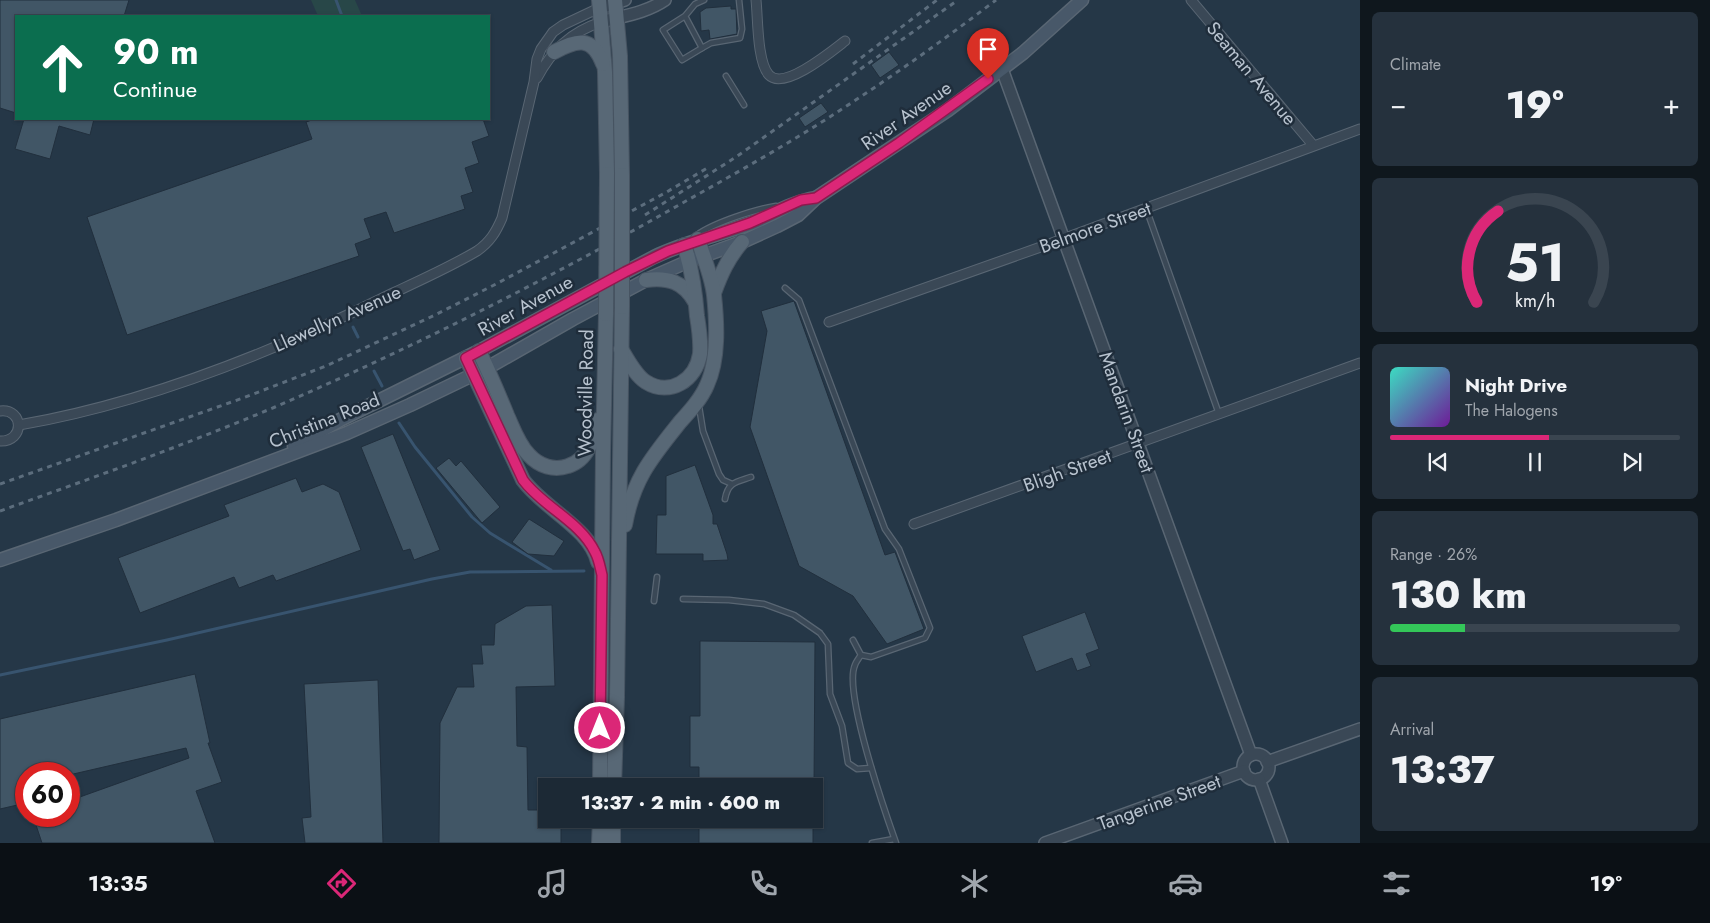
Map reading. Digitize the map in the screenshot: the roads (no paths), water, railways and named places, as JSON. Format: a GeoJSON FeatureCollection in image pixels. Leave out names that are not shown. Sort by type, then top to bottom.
{"type":"FeatureCollection","features":[{"type":"Feature","properties":{"kind":"main road","name":"River Avenue"},"geometry":{"type":"LineString","coordinates":[[646,280],[689,261],[742,242],[798,215],[816,198],[899,143],[1002,69],[1023,53],[1082,0]]}},
{"type":"Feature","properties":{"kind":"main road","name":"Woodville Road"},"geometry":{"type":"LineString","coordinates":[[614,778],[622,307],[622,175],[618,1]]}},
{"type":"Feature","properties":{"kind":"main road","name":"Woodville Road"},"geometry":{"type":"LineString","coordinates":[[600,10],[605,72],[607,174],[600,778]]}},
{"type":"Feature","properties":{"kind":"main road"},"geometry":{"type":"LineString","coordinates":[[554,52],[573,43],[583,42],[589,44],[596,52],[605,72]]}},
{"type":"Feature","properties":{"kind":"main road","name":"River Avenue"},"geometry":{"type":"LineString","coordinates":[[260,465],[340,420],[466,358],[638,265],[684,244],[750,223],[794,203],[816,198]]}},
{"type":"Feature","properties":{"kind":"main road"},"geometry":{"type":"LineString","coordinates":[[619,566],[628,511],[639,478],[660,447],[698,401],[707,386],[713,370],[716,351],[714,294],[698,239]]}},
{"type":"Feature","properties":{"kind":"main road"},"geometry":{"type":"LineString","coordinates":[[714,294],[722,270],[742,242]]}},
{"type":"Feature","properties":{"kind":"main road"},"geometry":{"type":"LineString","coordinates":[[621,348],[638,375],[645,382],[655,386],[665,388],[683,382],[692,375],[700,355],[700,345],[696,305],[689,261],[684,244]]}},
{"type":"Feature","properties":{"kind":"main road"},"geometry":{"type":"LineString","coordinates":[[646,280],[665,279],[674,282],[685,289],[696,305]]}},
{"type":"Feature","properties":{"kind":"main road","name":"Christina Road"},"geometry":{"type":"LineString","coordinates":[[0,560],[116,520],[347,433],[474,375],[646,280]]}},
{"type":"Feature","properties":{"kind":"main road"},"geometry":{"type":"LineString","coordinates":[[479,351],[523,448],[529,456],[547,467],[557,469],[569,466],[586,453],[596,430],[604,395]]}},
{"type":"Feature","properties":{"kind":"main road"},"geometry":{"type":"LineString","coordinates":[[466,358],[523,480],[538,497],[584,536],[597,554],[602,575]]}},
{"type":"Feature","properties":{"kind":"main road"},"geometry":{"type":"LineString","coordinates":[[599,843],[600,828]]}},
{"type":"Feature","properties":{"kind":"main road"},"geometry":{"type":"LineString","coordinates":[[613,828],[613,843]]}},
{"type":"Feature","properties":{"kind":"street","name":"Llewellyn Avenue"},"geometry":{"type":"LineString","coordinates":[[19,425],[102,407],[164,388],[227,365],[352,314],[477,251],[494,236],[502,218],[534,82],[537,59],[546,41],[553,32],[575,18],[600,10],[617,18],[637,13],[665,0]]}},
{"type":"Feature","properties":{"kind":"street"},"geometry":{"type":"LineString","coordinates":[[756,0],[761,55],[765,70],[770,77],[776,79],[786,78],[802,71],[846,41]]}},
{"type":"Feature","properties":{"kind":"street","name":"Seaman Avenue"},"geometry":{"type":"LineString","coordinates":[[1191,0],[1313,146]]}},
{"type":"Feature","properties":{"kind":"street"},"geometry":{"type":"LineString","coordinates":[[600,10],[618,1]]}},
{"type":"Feature","properties":{"kind":"street","name":"Llewellyn Avenue"},"geometry":{"type":"LineString","coordinates":[[534,82],[562,43],[600,10]]}},
{"type":"Feature","properties":{"kind":"street","name":"Mandarin Street"},"geometry":{"type":"LineString","coordinates":[[1002,69],[1251,755]]}},
{"type":"Feature","properties":{"kind":"street","name":"Belmore Street"},"geometry":{"type":"LineString","coordinates":[[830,322],[1360,129]]}},
{"type":"Feature","properties":{"kind":"street","name":"Bligh Street"},"geometry":{"type":"LineString","coordinates":[[914,524],[1360,364]]}},
{"type":"Feature","properties":{"kind":"street"},"geometry":{"type":"LineString","coordinates":[[0,440],[6,441],[14,437],[19,425],[18,420],[12,413],[1,408]]}},
{"type":"Feature","properties":{"kind":"street"},"geometry":{"type":"LineString","coordinates":[[1268,762],[1360,729]]}},
{"type":"Feature","properties":{"kind":"street"},"geometry":{"type":"LineString","coordinates":[[1251,755],[1260,755],[1268,762],[1267,772],[1259,779],[1249,778],[1244,771],[1244,763],[1251,755]]}},
{"type":"Feature","properties":{"kind":"street","name":"Tangerine Street"},"geometry":{"type":"LineString","coordinates":[[1045,843],[1244,771]]}},
{"type":"Feature","properties":{"kind":"street"},"geometry":{"type":"LineString","coordinates":[[1259,779],[1282,843]]}},
{"type":"Feature","properties":{"kind":"lane"},"geometry":{"type":"LineString","coordinates":[[691,0],[695,4]]}},
{"type":"Feature","properties":{"kind":"lane"},"geometry":{"type":"LineString","coordinates":[[704,0],[695,4],[685,16],[664,30],[682,60],[711,44],[740,38],[742,29],[739,0]]}},
{"type":"Feature","properties":{"kind":"lane"},"geometry":{"type":"LineString","coordinates":[[685,16],[702,48]]}},
{"type":"Feature","properties":{"kind":"lane"},"geometry":{"type":"LineString","coordinates":[[726,76],[744,105]]}},
{"type":"Feature","properties":{"kind":"lane"},"geometry":{"type":"LineString","coordinates":[[684,244],[704,230],[719,223],[772,207],[794,203]]}},
{"type":"Feature","properties":{"kind":"lane"},"geometry":{"type":"LineString","coordinates":[[1146,208],[1219,415]]}},
{"type":"Feature","properties":{"kind":"lane"},"geometry":{"type":"LineString","coordinates":[[785,288],[799,300],[885,529],[899,550],[930,628],[925,638],[871,657],[861,655]]}},
{"type":"Feature","properties":{"kind":"lane"},"geometry":{"type":"LineString","coordinates":[[698,401],[703,432],[719,474],[723,480],[732,484]]}},
{"type":"Feature","properties":{"kind":"lane"},"geometry":{"type":"LineString","coordinates":[[726,499],[727,490],[732,484],[751,477]]}},
{"type":"Feature","properties":{"kind":"lane"},"geometry":{"type":"LineString","coordinates":[[654,601],[656,577]]}},
{"type":"Feature","properties":{"kind":"lane"},"geometry":{"type":"LineString","coordinates":[[683,599],[729,600],[764,604],[794,615],[820,633],[828,644],[830,694],[842,726],[848,764],[857,769],[871,768]]}},
{"type":"Feature","properties":{"kind":"lane"},"geometry":{"type":"LineString","coordinates":[[853,640],[861,655]]}},
{"type":"Feature","properties":{"kind":"lane"},"geometry":{"type":"LineString","coordinates":[[861,655],[854,666],[853,691],[871,768],[895,841],[872,843]]}},
{"type":"Feature","properties":{"kind":"waterway"},"geometry":{"type":"LineString","coordinates":[[336,0],[342,15]]}},
{"type":"Feature","properties":{"kind":"waterway"},"geometry":{"type":"LineString","coordinates":[[353,327],[358,337]]}},
{"type":"Feature","properties":{"kind":"waterway"},"geometry":{"type":"LineString","coordinates":[[374,371],[382,386]]}},
{"type":"Feature","properties":{"kind":"waterway"},"geometry":{"type":"LineString","coordinates":[[399,423],[415,447],[472,517],[490,533],[551,570]]}},
{"type":"Feature","properties":{"kind":"waterway"},"geometry":{"type":"LineString","coordinates":[[0,675],[167,640],[470,572],[584,571]]}},
{"type":"Feature","properties":{"kind":"railway"},"geometry":{"type":"LineString","coordinates":[[853,64],[937,0]]}},
{"type":"Feature","properties":{"kind":"railway"},"geometry":{"type":"LineString","coordinates":[[645,215],[736,157],[958,0]]}},
{"type":"Feature","properties":{"kind":"railway"},"geometry":{"type":"LineString","coordinates":[[0,511],[173,448],[324,386],[561,270],[794,139],[899,71],[996,0]]}},
{"type":"Feature","properties":{"kind":"railway"},"geometry":{"type":"LineString","coordinates":[[0,484],[243,398],[326,366],[498,283],[665,193],[709,167]]}}]}
